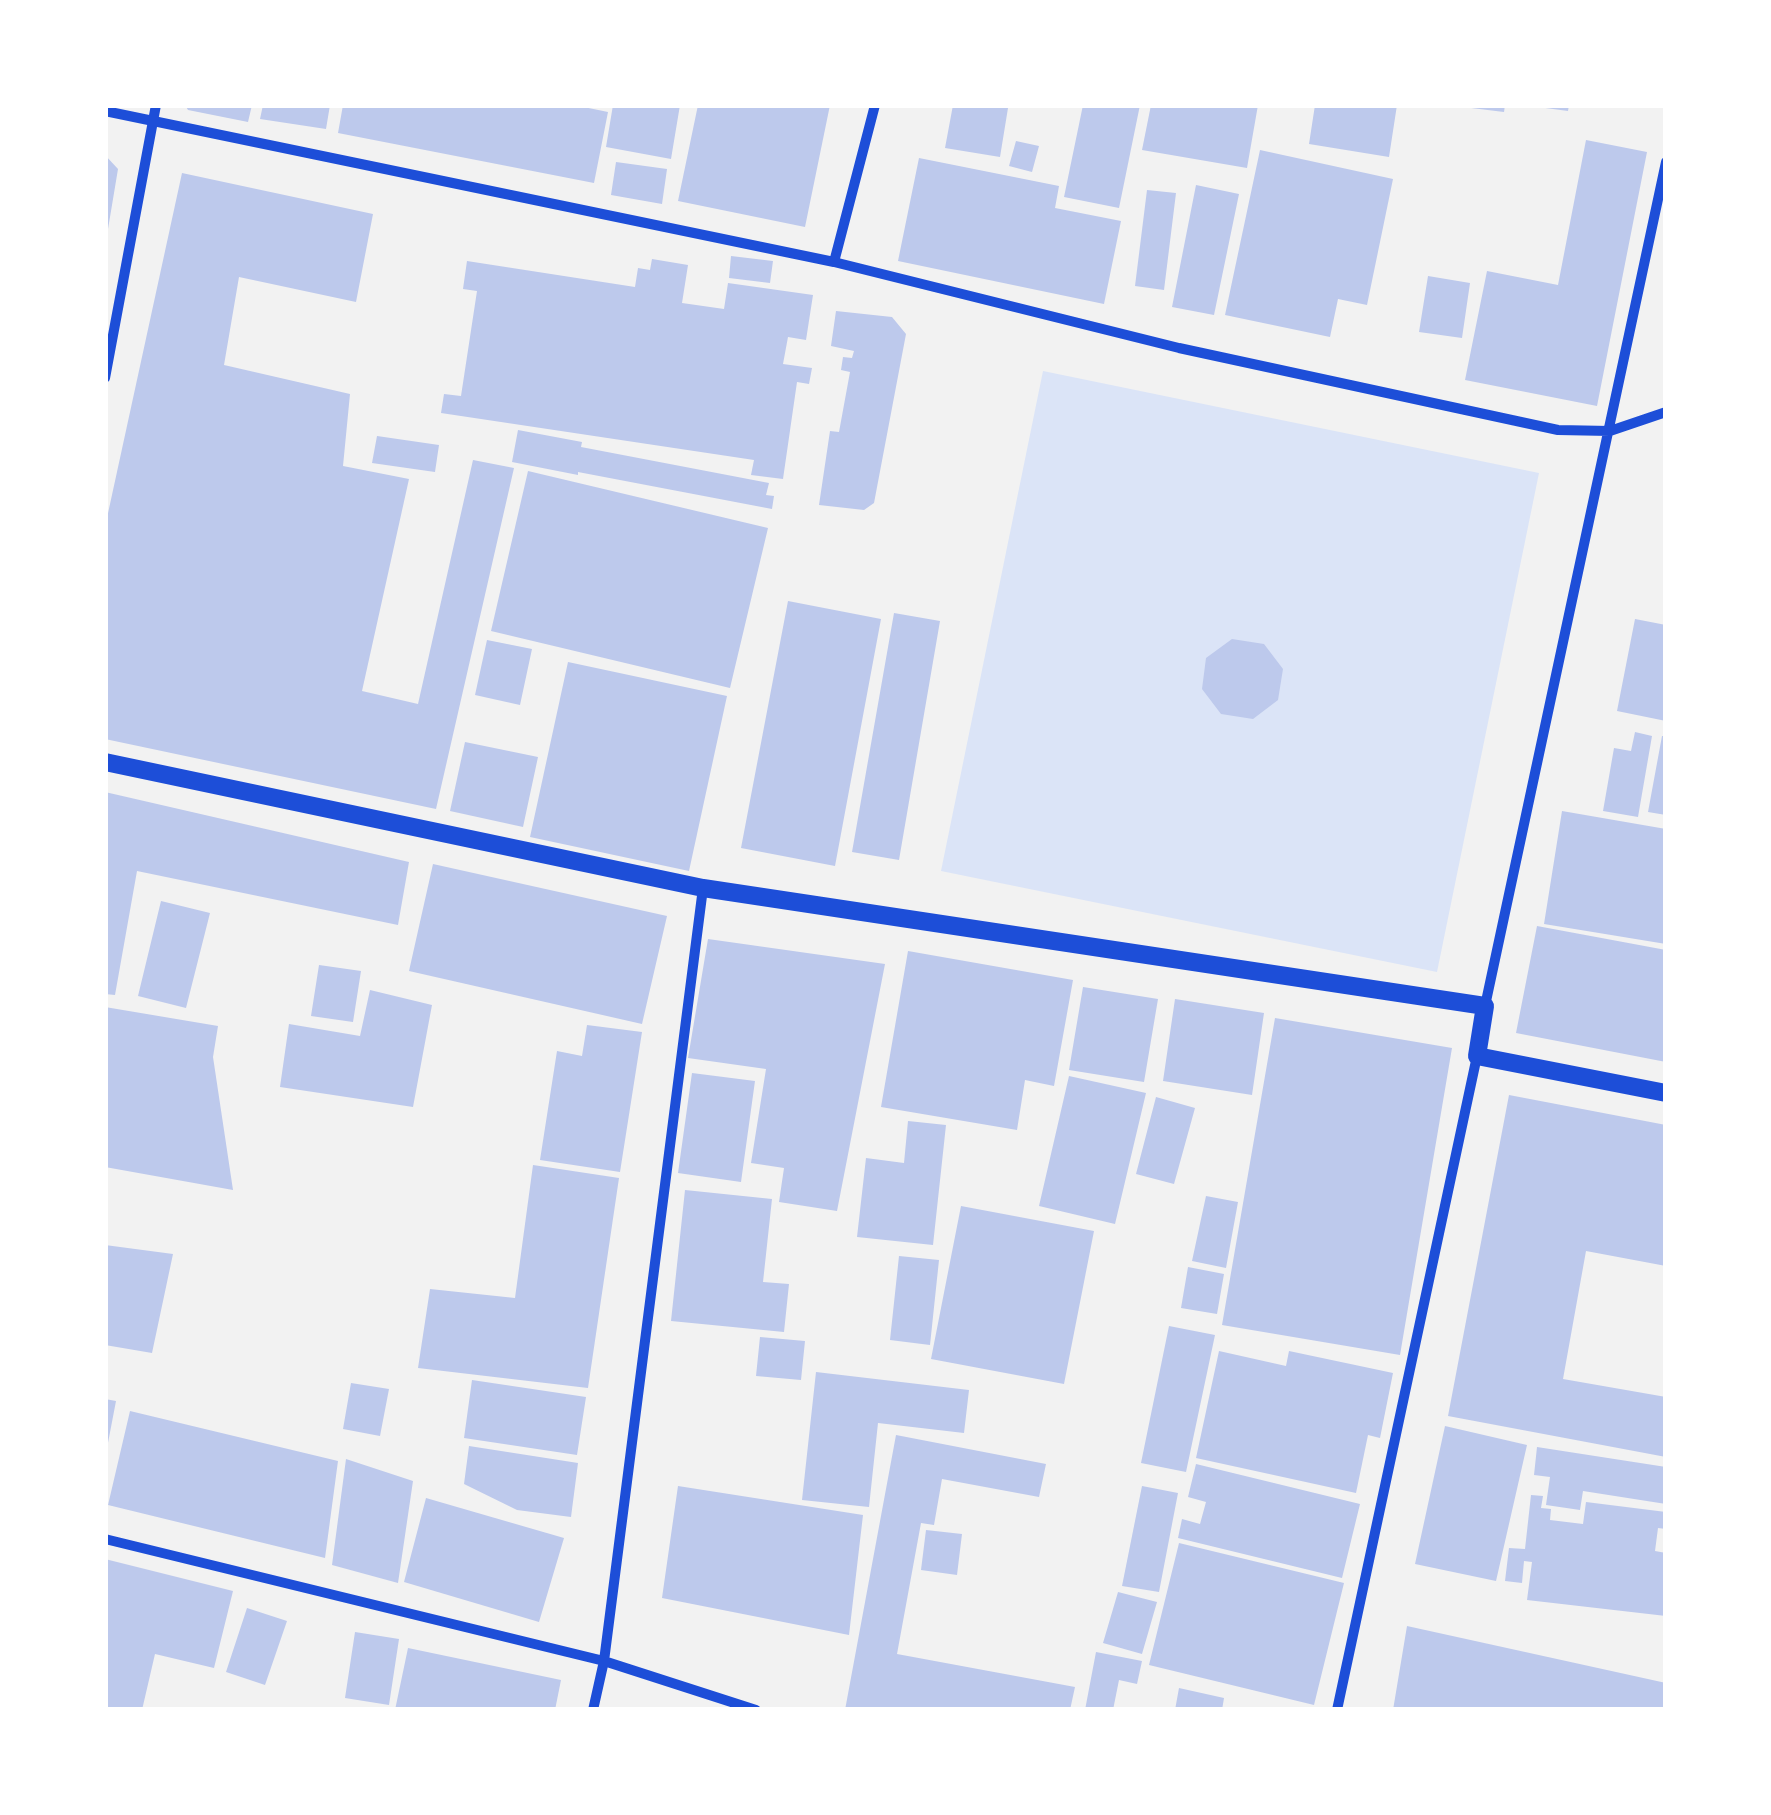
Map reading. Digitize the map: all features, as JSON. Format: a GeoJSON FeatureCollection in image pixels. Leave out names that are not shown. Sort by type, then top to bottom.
{"type":"FeatureCollection","features":[{"type":"Feature","properties":{"kind":"street"},"geometry":{"type":"LineString","coordinates":[[105,378],[156,105]]}},
{"type":"Feature","properties":{"kind":"street"},"geometry":{"type":"LineString","coordinates":[[834,262],[875,105]]}},
{"type":"Feature","properties":{"kind":"street"},"geometry":{"type":"LineString","coordinates":[[105,111],[834,262],[1179,348],[1558,430],[1610,431],[1666,412]]}},
{"type":"Feature","properties":{"kind":"street"},"geometry":{"type":"LineString","coordinates":[[1337,1710],[1666,162]]}},
{"type":"Feature","properties":{"kind":"street"},"geometry":{"type":"LineString","coordinates":[[105,762],[703,888],[1484,1006]]}},
{"type":"Feature","properties":{"kind":"street"},"geometry":{"type":"LineString","coordinates":[[593,1710],[604,1661],[703,888]]}},
{"type":"Feature","properties":{"kind":"street"},"geometry":{"type":"LineString","coordinates":[[1477,1056],[1666,1094]]}},
{"type":"Feature","properties":{"kind":"street"},"geometry":{"type":"LineString","coordinates":[[105,1539],[604,1661],[756,1710]]}},
{"type":"Feature","properties":{"kind":"shaded area"},"geometry":{"type":"Polygon","coordinates":[[[1043,371],[1539,473],[1437,972],[941,871],[1043,371]]]}},
{"type":"Feature","properties":{"kind":"building"},"geometry":{"type":"Polygon","coordinates":[[[185,105],[252,105],[248,122],[188,110],[185,105]]]}},
{"type":"Feature","properties":{"kind":"building"},"geometry":{"type":"Polygon","coordinates":[[[263,105],[330,105],[326,129],[260,119],[263,105]]]}},
{"type":"Feature","properties":{"kind":"building"},"geometry":{"type":"Polygon","coordinates":[[[343,105],[574,105],[608,112],[594,183],[338,133],[343,105]]]}},
{"type":"Feature","properties":{"kind":"building"},"geometry":{"type":"Polygon","coordinates":[[[613,105],[680,105],[671,159],[606,147],[613,105]]]}},
{"type":"Feature","properties":{"kind":"building"},"geometry":{"type":"Polygon","coordinates":[[[698,105],[830,105],[805,227],[678,201],[698,105]]]}},
{"type":"Feature","properties":{"kind":"building"},"geometry":{"type":"Polygon","coordinates":[[[953,105],[1008,108],[1000,157],[945,148],[953,105]]]}},
{"type":"Feature","properties":{"kind":"building"},"geometry":{"type":"Polygon","coordinates":[[[1083,105],[1140,105],[1119,208],[1064,197],[1083,105]]]}},
{"type":"Feature","properties":{"kind":"building"},"geometry":{"type":"Polygon","coordinates":[[[1151,105],[1258,105],[1247,168],[1142,150],[1151,105]]]}},
{"type":"Feature","properties":{"kind":"building"},"geometry":{"type":"Polygon","coordinates":[[[1315,105],[1397,105],[1389,157],[1309,144],[1315,105]]]}},
{"type":"Feature","properties":{"kind":"building"},"geometry":{"type":"Polygon","coordinates":[[[1463,105],[1505,105],[1504,112],[1463,105]]]}},
{"type":"Feature","properties":{"kind":"building"},"geometry":{"type":"Polygon","coordinates":[[[1538,105],[1569,105],[1568,111],[1538,105]]]}},
{"type":"Feature","properties":{"kind":"building"},"geometry":{"type":"Polygon","coordinates":[[[1586,140],[1647,152],[1597,406],[1465,380],[1487,271],[1558,285],[1586,140]]]}},
{"type":"Feature","properties":{"kind":"building"},"geometry":{"type":"Polygon","coordinates":[[[1016,141],[1039,146],[1032,172],[1009,166],[1016,141]]]}},
{"type":"Feature","properties":{"kind":"building"},"geometry":{"type":"Polygon","coordinates":[[[1260,150],[1393,179],[1367,305],[1338,299],[1330,337],[1225,315],[1260,150]]]}},
{"type":"Feature","properties":{"kind":"building"},"geometry":{"type":"Polygon","coordinates":[[[105,155],[118,169],[107,235],[105,235],[105,155]]]}},
{"type":"Feature","properties":{"kind":"building"},"geometry":{"type":"Polygon","coordinates":[[[919,158],[1059,186],[1055,208],[1121,221],[1104,304],[898,261],[919,158]]]}},
{"type":"Feature","properties":{"kind":"building"},"geometry":{"type":"Polygon","coordinates":[[[616,162],[667,169],[662,204],[611,195],[616,162]]]}},
{"type":"Feature","properties":{"kind":"building"},"geometry":{"type":"Polygon","coordinates":[[[182,173],[373,214],[356,302],[239,277],[224,365],[350,394],[343,466],[409,479],[362,691],[418,704],[473,460],[514,468],[436,809],[105,739],[105,527],[182,173]]]}},
{"type":"Feature","properties":{"kind":"building"},"geometry":{"type":"Polygon","coordinates":[[[1196,185],[1239,194],[1214,315],[1172,307],[1196,185]]]}},
{"type":"Feature","properties":{"kind":"building"},"geometry":{"type":"Polygon","coordinates":[[[1147,190],[1176,193],[1164,290],[1135,286],[1147,190]]]}},
{"type":"Feature","properties":{"kind":"building"},"geometry":{"type":"Polygon","coordinates":[[[731,256],[773,261],[770,283],[729,278],[731,256]]]}},
{"type":"Feature","properties":{"kind":"building"},"geometry":{"type":"Polygon","coordinates":[[[652,259],[688,265],[682,303],[724,309],[728,283],[813,295],[806,340],[788,337],[783,364],[812,368],[809,384],[797,382],[783,479],[751,475],[754,460],[441,413],[444,394],[461,396],[477,291],[463,289],[467,261],[635,287],[638,268],[650,270],[652,259]]]}},
{"type":"Feature","properties":{"kind":"building"},"geometry":{"type":"Polygon","coordinates":[[[1428,276],[1470,283],[1462,338],[1419,332],[1428,276]]]}},
{"type":"Feature","properties":{"kind":"building"},"geometry":{"type":"Polygon","coordinates":[[[836,311],[892,317],[906,334],[874,503],[864,510],[819,505],[830,431],[839,432],[850,372],[841,370],[843,357],[852,358],[854,351],[831,346],[836,311]]]}},
{"type":"Feature","properties":{"kind":"building"},"geometry":{"type":"Polygon","coordinates":[[[518,430],[582,442],[581,447],[769,483],[766,495],[774,496],[772,509],[512,462],[518,430]]]}},
{"type":"Feature","properties":{"kind":"building"},"geometry":{"type":"Polygon","coordinates":[[[377,436],[439,445],[435,472],[372,463],[377,436]]]}},
{"type":"Feature","properties":{"kind":"building"},"geometry":{"type":"Polygon","coordinates":[[[528,471],[768,528],[730,688],[491,631],[528,471]]]}},
{"type":"Feature","properties":{"kind":"building"},"geometry":{"type":"Polygon","coordinates":[[[788,601],[881,619],[835,866],[741,848],[788,601]]]}},
{"type":"Feature","properties":{"kind":"building"},"geometry":{"type":"Polygon","coordinates":[[[894,613],[940,621],[899,860],[852,852],[894,613]]]}},
{"type":"Feature","properties":{"kind":"building"},"geometry":{"type":"Polygon","coordinates":[[[1635,619],[1666,625],[1666,721],[1617,711],[1635,619]]]}},
{"type":"Feature","properties":{"kind":"building"},"geometry":{"type":"Polygon","coordinates":[[[1232,639],[1264,644],[1283,669],[1278,700],[1253,719],[1221,714],[1202,689],[1206,658],[1232,639]]]}},
{"type":"Feature","properties":{"kind":"building"},"geometry":{"type":"Polygon","coordinates":[[[487,640],[532,649],[520,705],[475,695],[487,640]]]}},
{"type":"Feature","properties":{"kind":"building"},"geometry":{"type":"Polygon","coordinates":[[[568,662],[727,696],[689,871],[530,837],[568,662]]]}},
{"type":"Feature","properties":{"kind":"building"},"geometry":{"type":"Polygon","coordinates":[[[1635,732],[1652,736],[1638,817],[1603,811],[1614,748],[1631,751],[1635,732]]]}},
{"type":"Feature","properties":{"kind":"building"},"geometry":{"type":"Polygon","coordinates":[[[1662,736],[1666,736],[1666,815],[1648,812],[1662,736]]]}},
{"type":"Feature","properties":{"kind":"building"},"geometry":{"type":"Polygon","coordinates":[[[465,742],[538,757],[523,827],[450,811],[465,742]]]}},
{"type":"Feature","properties":{"kind":"building"},"geometry":{"type":"Polygon","coordinates":[[[105,792],[409,862],[398,925],[137,871],[115,995],[105,994],[105,792]]]}},
{"type":"Feature","properties":{"kind":"building"},"geometry":{"type":"Polygon","coordinates":[[[1562,811],[1666,829],[1666,944],[1544,924],[1562,811]]]}},
{"type":"Feature","properties":{"kind":"building"},"geometry":{"type":"Polygon","coordinates":[[[433,864],[667,916],[642,1024],[409,971],[433,864]]]}},
{"type":"Feature","properties":{"kind":"building"},"geometry":{"type":"Polygon","coordinates":[[[161,901],[210,913],[186,1008],[138,996],[161,901]]]}},
{"type":"Feature","properties":{"kind":"building"},"geometry":{"type":"Polygon","coordinates":[[[1537,926],[1666,950],[1666,1062],[1516,1033],[1537,926]]]}},
{"type":"Feature","properties":{"kind":"building"},"geometry":{"type":"Polygon","coordinates":[[[708,939],[885,964],[837,1211],[779,1202],[784,1168],[751,1163],[766,1069],[688,1058],[708,939]]]}},
{"type":"Feature","properties":{"kind":"building"},"geometry":{"type":"Polygon","coordinates":[[[908,951],[1073,980],[1054,1086],[1025,1080],[1017,1130],[881,1107],[908,951]]]}},
{"type":"Feature","properties":{"kind":"building"},"geometry":{"type":"Polygon","coordinates":[[[319,965],[361,971],[353,1022],[311,1016],[319,965]]]}},
{"type":"Feature","properties":{"kind":"building"},"geometry":{"type":"Polygon","coordinates":[[[1083,987],[1158,999],[1144,1082],[1069,1070],[1083,987]]]}},
{"type":"Feature","properties":{"kind":"building"},"geometry":{"type":"Polygon","coordinates":[[[370,990],[432,1005],[413,1107],[280,1087],[289,1024],[360,1036],[370,990]]]}},
{"type":"Feature","properties":{"kind":"building"},"geometry":{"type":"Polygon","coordinates":[[[1175,999],[1264,1013],[1252,1095],[1163,1081],[1175,999]]]}},
{"type":"Feature","properties":{"kind":"building"},"geometry":{"type":"Polygon","coordinates":[[[105,1007],[218,1026],[213,1057],[233,1190],[105,1167],[105,1007]]]}},
{"type":"Feature","properties":{"kind":"building"},"geometry":{"type":"Polygon","coordinates":[[[1275,1018],[1452,1048],[1400,1355],[1222,1325],[1275,1018]]]}},
{"type":"Feature","properties":{"kind":"building"},"geometry":{"type":"Polygon","coordinates":[[[587,1025],[642,1032],[620,1172],[540,1160],[557,1051],[582,1056],[587,1025]]]}},
{"type":"Feature","properties":{"kind":"building"},"geometry":{"type":"Polygon","coordinates":[[[692,1073],[755,1081],[741,1182],[678,1173],[692,1073]]]}},
{"type":"Feature","properties":{"kind":"building"},"geometry":{"type":"Polygon","coordinates":[[[1069,1076],[1146,1093],[1115,1224],[1039,1206],[1069,1076]]]}},
{"type":"Feature","properties":{"kind":"building"},"geometry":{"type":"Polygon","coordinates":[[[1509,1095],[1666,1125],[1666,1266],[1586,1251],[1563,1379],[1666,1397],[1666,1457],[1448,1416],[1509,1095]]]}},
{"type":"Feature","properties":{"kind":"building"},"geometry":{"type":"Polygon","coordinates":[[[1156,1097],[1195,1108],[1174,1184],[1136,1174],[1156,1097]]]}},
{"type":"Feature","properties":{"kind":"building"},"geometry":{"type":"Polygon","coordinates":[[[908,1121],[946,1125],[933,1245],[857,1237],[866,1158],[904,1163],[908,1121]]]}},
{"type":"Feature","properties":{"kind":"building"},"geometry":{"type":"Polygon","coordinates":[[[533,1165],[619,1178],[588,1388],[418,1368],[430,1289],[515,1298],[533,1165]]]}},
{"type":"Feature","properties":{"kind":"building"},"geometry":{"type":"Polygon","coordinates":[[[685,1190],[772,1199],[763,1282],[789,1284],[784,1332],[671,1321],[685,1190]]]}},
{"type":"Feature","properties":{"kind":"building"},"geometry":{"type":"Polygon","coordinates":[[[1206,1196],[1238,1202],[1226,1268],[1192,1261],[1206,1196]]]}},
{"type":"Feature","properties":{"kind":"building"},"geometry":{"type":"Polygon","coordinates":[[[961,1206],[1094,1231],[1064,1384],[931,1359],[961,1206]]]}},
{"type":"Feature","properties":{"kind":"building"},"geometry":{"type":"Polygon","coordinates":[[[105,1245],[173,1254],[152,1353],[105,1345],[105,1245]]]}},
{"type":"Feature","properties":{"kind":"building"},"geometry":{"type":"Polygon","coordinates":[[[899,1256],[939,1260],[930,1345],[890,1340],[899,1256]]]}},
{"type":"Feature","properties":{"kind":"building"},"geometry":{"type":"Polygon","coordinates":[[[1188,1267],[1224,1274],[1217,1314],[1181,1308],[1188,1267]]]}},
{"type":"Feature","properties":{"kind":"building"},"geometry":{"type":"Polygon","coordinates":[[[1169,1326],[1215,1335],[1186,1472],[1141,1463],[1169,1326]]]}},
{"type":"Feature","properties":{"kind":"building"},"geometry":{"type":"Polygon","coordinates":[[[760,1337],[805,1341],[801,1380],[756,1376],[760,1337]]]}},
{"type":"Feature","properties":{"kind":"building"},"geometry":{"type":"Polygon","coordinates":[[[1219,1351],[1286,1366],[1289,1351],[1393,1373],[1380,1438],[1368,1435],[1356,1493],[1196,1458],[1219,1351]]]}},
{"type":"Feature","properties":{"kind":"building"},"geometry":{"type":"Polygon","coordinates":[[[816,1372],[969,1390],[964,1433],[878,1423],[869,1507],[802,1500],[816,1372]]]}},
{"type":"Feature","properties":{"kind":"building"},"geometry":{"type":"Polygon","coordinates":[[[472,1380],[586,1397],[577,1455],[464,1438],[472,1380]]]}},
{"type":"Feature","properties":{"kind":"building"},"geometry":{"type":"Polygon","coordinates":[[[351,1383],[389,1389],[380,1436],[343,1429],[351,1383]]]}},
{"type":"Feature","properties":{"kind":"building"},"geometry":{"type":"Polygon","coordinates":[[[105,1399],[116,1401],[107,1448],[105,1448],[105,1399]]]}},
{"type":"Feature","properties":{"kind":"building"},"geometry":{"type":"Polygon","coordinates":[[[130,1411],[338,1461],[325,1558],[108,1505],[130,1411]]]}},
{"type":"Feature","properties":{"kind":"building"},"geometry":{"type":"Polygon","coordinates":[[[1445,1426],[1527,1445],[1496,1581],[1415,1564],[1445,1426]]]}},
{"type":"Feature","properties":{"kind":"building"},"geometry":{"type":"Polygon","coordinates":[[[896,1435],[1046,1464],[1039,1497],[942,1479],[934,1525],[921,1523],[897,1654],[1075,1687],[1070,1710],[845,1710],[896,1435]]]}},
{"type":"Feature","properties":{"kind":"building"},"geometry":{"type":"Polygon","coordinates":[[[469,1446],[578,1463],[571,1517],[517,1510],[464,1484],[469,1446]]]}},
{"type":"Feature","properties":{"kind":"building"},"geometry":{"type":"Polygon","coordinates":[[[1537,1447],[1666,1467],[1666,1504],[1583,1491],[1580,1510],[1546,1505],[1550,1477],[1534,1475],[1537,1447]]]}},
{"type":"Feature","properties":{"kind":"building"},"geometry":{"type":"Polygon","coordinates":[[[346,1459],[413,1481],[398,1583],[332,1565],[346,1459]]]}},
{"type":"Feature","properties":{"kind":"building"},"geometry":{"type":"Polygon","coordinates":[[[1196,1464],[1360,1504],[1342,1578],[1178,1538],[1182,1519],[1200,1524],[1206,1502],[1188,1497],[1196,1464]]]}},
{"type":"Feature","properties":{"kind":"building"},"geometry":{"type":"Polygon","coordinates":[[[678,1486],[863,1515],[849,1635],[662,1598],[678,1486]]]}},
{"type":"Feature","properties":{"kind":"building"},"geometry":{"type":"Polygon","coordinates":[[[1142,1486],[1178,1493],[1159,1592],[1122,1586],[1142,1486]]]}},
{"type":"Feature","properties":{"kind":"building"},"geometry":{"type":"Polygon","coordinates":[[[1531,1495],[1543,1496],[1541,1508],[1551,1509],[1550,1520],[1583,1524],[1586,1502],[1666,1512],[1666,1529],[1658,1528],[1655,1551],[1666,1553],[1666,1616],[1527,1600],[1532,1562],[1524,1561],[1522,1583],[1505,1581],[1509,1548],[1525,1549],[1531,1495]]]}},
{"type":"Feature","properties":{"kind":"building"},"geometry":{"type":"Polygon","coordinates":[[[426,1498],[564,1538],[539,1622],[404,1582],[426,1498]]]}},
{"type":"Feature","properties":{"kind":"building"},"geometry":{"type":"Polygon","coordinates":[[[926,1530],[962,1534],[957,1575],[921,1570],[926,1530]]]}},
{"type":"Feature","properties":{"kind":"building"},"geometry":{"type":"Polygon","coordinates":[[[1179,1543],[1344,1583],[1314,1705],[1149,1665],[1179,1543]]]}},
{"type":"Feature","properties":{"kind":"building"},"geometry":{"type":"Polygon","coordinates":[[[105,1559],[233,1591],[214,1668],[155,1654],[142,1710],[105,1710],[105,1559]]]}},
{"type":"Feature","properties":{"kind":"building"},"geometry":{"type":"Polygon","coordinates":[[[1118,1592],[1157,1602],[1142,1654],[1103,1643],[1118,1592]]]}},
{"type":"Feature","properties":{"kind":"building"},"geometry":{"type":"Polygon","coordinates":[[[247,1608],[287,1621],[265,1685],[226,1672],[247,1608]]]}},
{"type":"Feature","properties":{"kind":"building"},"geometry":{"type":"Polygon","coordinates":[[[1407,1626],[1666,1683],[1666,1710],[1393,1710],[1407,1626]]]}},
{"type":"Feature","properties":{"kind":"building"},"geometry":{"type":"Polygon","coordinates":[[[355,1632],[399,1639],[389,1705],[345,1698],[355,1632]]]}},
{"type":"Feature","properties":{"kind":"building"},"geometry":{"type":"Polygon","coordinates":[[[408,1648],[561,1680],[555,1710],[395,1710],[408,1648]]]}},
{"type":"Feature","properties":{"kind":"building"},"geometry":{"type":"Polygon","coordinates":[[[1096,1652],[1142,1661],[1137,1684],[1119,1680],[1113,1710],[1085,1710],[1096,1652]]]}},
{"type":"Feature","properties":{"kind":"building"},"geometry":{"type":"Polygon","coordinates":[[[1179,1688],[1224,1698],[1222,1710],[1175,1710],[1179,1688]]]}}]}
